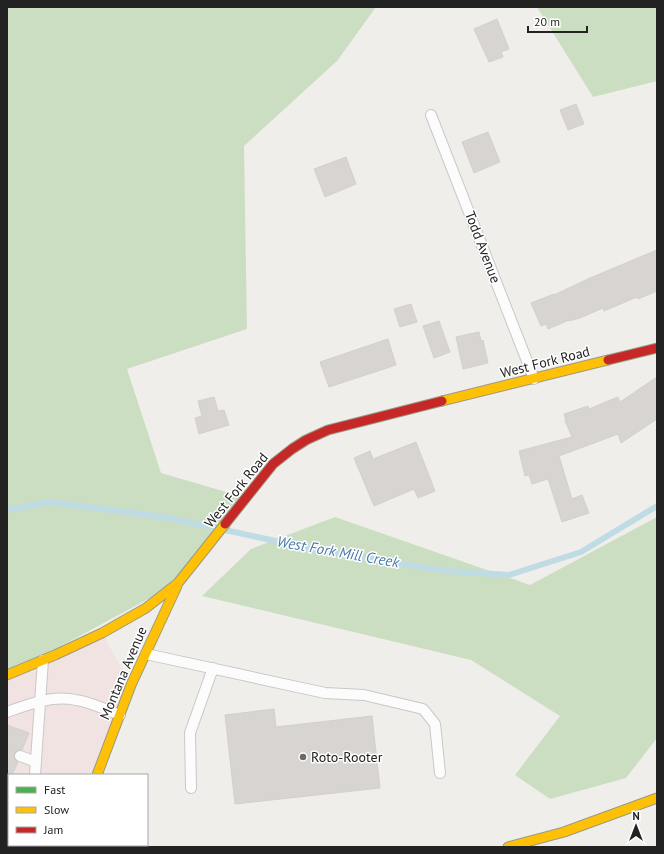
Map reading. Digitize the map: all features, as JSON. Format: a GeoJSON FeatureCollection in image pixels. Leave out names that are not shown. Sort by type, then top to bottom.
{"type":"FeatureCollection","features":[{"type":"Feature","properties":{"kind":"main road","name":"West Fork Road"},"geometry":{"type":"LineString","coordinates":[[7,675],[102,633],[146,608],[178,583],[273,464],[287,452],[310,437],[328,430],[657,348]]}},
{"type":"Feature","properties":{"kind":"main road","name":"Montana Avenue"},"geometry":{"type":"LineString","coordinates":[[97,774],[131,685],[178,583]]}},
{"type":"Feature","properties":{"kind":"main road"},"geometry":{"type":"LineString","coordinates":[[508,847],[564,832],[657,798]]}},
{"type":"Feature","properties":{"kind":"lane","name":"Todd Avenue"},"geometry":{"type":"LineString","coordinates":[[431,115],[534,379]]}},
{"type":"Feature","properties":{"kind":"lane"},"geometry":{"type":"LineString","coordinates":[[146,654],[325,693],[364,695],[423,709],[435,724],[440,774]]}},
{"type":"Feature","properties":{"kind":"lane"},"geometry":{"type":"LineString","coordinates":[[35,774],[43,660]]}},
{"type":"Feature","properties":{"kind":"lane"},"geometry":{"type":"LineString","coordinates":[[190,788],[190,733],[213,668]]}},
{"type":"Feature","properties":{"kind":"lane"},"geometry":{"type":"LineString","coordinates":[[7,712],[41,701],[64,699],[77,700],[120,715]]}},
{"type":"Feature","properties":{"kind":"lane"},"geometry":{"type":"LineString","coordinates":[[20,756],[36,762]]}},
{"type":"Feature","properties":{"kind":"shaded area"},"geometry":{"type":"Polygon","coordinates":[[[102,633],[131,685],[97,774],[8,774],[8,846],[69,847],[7,847],[7,675],[102,633]]]}},
{"type":"Feature","properties":{"kind":"green space"},"geometry":{"type":"Polygon","coordinates":[[[7,7],[376,7],[337,61],[244,146],[247,329],[127,369],[161,473],[247,498],[178,583],[7,675],[7,7]]]}},
{"type":"Feature","properties":{"kind":"green space"},"geometry":{"type":"Polygon","coordinates":[[[537,7],[657,7],[657,81],[593,97],[537,7]]]}},
{"type":"Feature","properties":{"kind":"green space"},"geometry":{"type":"Polygon","coordinates":[[[335,517],[530,585],[657,517],[657,738],[626,778],[550,799],[515,775],[560,716],[471,660],[202,596],[251,549],[335,517]]]}},
{"type":"Feature","properties":{"kind":"building"},"geometry":{"type":"Polygon","coordinates":[[[497,19],[509,49],[501,52],[503,57],[489,62],[474,29],[497,19]]]}},
{"type":"Feature","properties":{"kind":"building"},"geometry":{"type":"Polygon","coordinates":[[[576,104],[584,124],[568,130],[560,110],[576,104]]]}},
{"type":"Feature","properties":{"kind":"building"},"geometry":{"type":"Polygon","coordinates":[[[488,132],[500,162],[474,173],[462,142],[488,132]]]}},
{"type":"Feature","properties":{"kind":"building"},"geometry":{"type":"Polygon","coordinates":[[[346,157],[356,184],[325,197],[314,169],[346,157]]]}},
{"type":"Feature","properties":{"kind":"building"},"geometry":{"type":"Polygon","coordinates":[[[657,250],[657,291],[638,299],[637,297],[604,311],[603,308],[548,329],[546,324],[541,326],[531,303],[554,295],[657,250]]]}},
{"type":"Feature","properties":{"kind":"building"},"geometry":{"type":"Polygon","coordinates":[[[411,304],[417,322],[400,327],[394,309],[411,304]]]}},
{"type":"Feature","properties":{"kind":"building"},"geometry":{"type":"Polygon","coordinates":[[[439,321],[450,352],[434,358],[423,326],[439,321]]]}},
{"type":"Feature","properties":{"kind":"building"},"geometry":{"type":"Polygon","coordinates":[[[479,332],[481,341],[483,340],[488,363],[463,369],[456,337],[479,332]]]}},
{"type":"Feature","properties":{"kind":"building"},"geometry":{"type":"Polygon","coordinates":[[[388,339],[396,365],[329,387],[320,362],[388,339]]]}},
{"type":"Feature","properties":{"kind":"building"},"geometry":{"type":"Polygon","coordinates":[[[657,377],[657,419],[621,443],[618,434],[559,456],[572,499],[582,495],[589,513],[562,522],[548,479],[532,484],[529,475],[525,476],[519,451],[572,437],[565,421],[564,414],[588,406],[589,409],[618,397],[620,402],[657,377]]]}},
{"type":"Feature","properties":{"kind":"building"},"geometry":{"type":"Polygon","coordinates":[[[214,397],[218,411],[224,410],[229,425],[199,434],[195,418],[202,416],[198,401],[214,397]]]}},
{"type":"Feature","properties":{"kind":"building"},"geometry":{"type":"Polygon","coordinates":[[[416,442],[435,491],[418,498],[414,489],[374,506],[354,458],[370,451],[373,459],[416,442]]]}},
{"type":"Feature","properties":{"kind":"building","name":"Roto-Rooter"},"geometry":{"type":"Polygon","coordinates":[[[274,709],[276,727],[372,716],[380,788],[235,804],[225,715],[274,709]]]}},
{"type":"Feature","properties":{"kind":"building"},"geometry":{"type":"Polygon","coordinates":[[[7,725],[29,733],[22,750],[14,753],[14,757],[18,762],[12,774],[8,774],[8,786],[7,725]]]}},
{"type":"Feature","properties":{"kind":"waterway","name":"West Fork Mill Creek"},"geometry":{"type":"LineString","coordinates":[[7,510],[50,502],[163,517],[216,528]]}},
{"type":"Feature","properties":{"kind":"waterway","name":"West Fork Mill Creek"},"geometry":{"type":"LineString","coordinates":[[225,530],[326,552],[448,571],[509,575],[581,552],[657,506]]}},
{"type":"Feature","properties":{"kind":"traffic: slow"},"geometry":{"type":"LineString","coordinates":[[442,401],[608,360]]}},
{"type":"Feature","properties":{"kind":"traffic: slow"},"geometry":{"type":"LineString","coordinates":[[7,675],[102,633],[146,608],[178,583],[225,524]]}},
{"type":"Feature","properties":{"kind":"traffic: slow"},"geometry":{"type":"LineString","coordinates":[[97,774],[131,685],[177,586]]}},
{"type":"Feature","properties":{"kind":"traffic: slow"},"geometry":{"type":"LineString","coordinates":[[508,847],[564,832],[657,798]]}},
{"type":"Feature","properties":{"kind":"traffic: jam"},"geometry":{"type":"LineString","coordinates":[[608,360],[657,348]]}},
{"type":"Feature","properties":{"kind":"traffic: jam"},"geometry":{"type":"LineString","coordinates":[[225,524],[273,464],[306,440],[328,430],[442,401]]}},
{"type":"Feature","properties":{"kind":"place","name":"Roto-Rooter"},"geometry":{"type":"Point","coordinates":[303,757]}}]}
